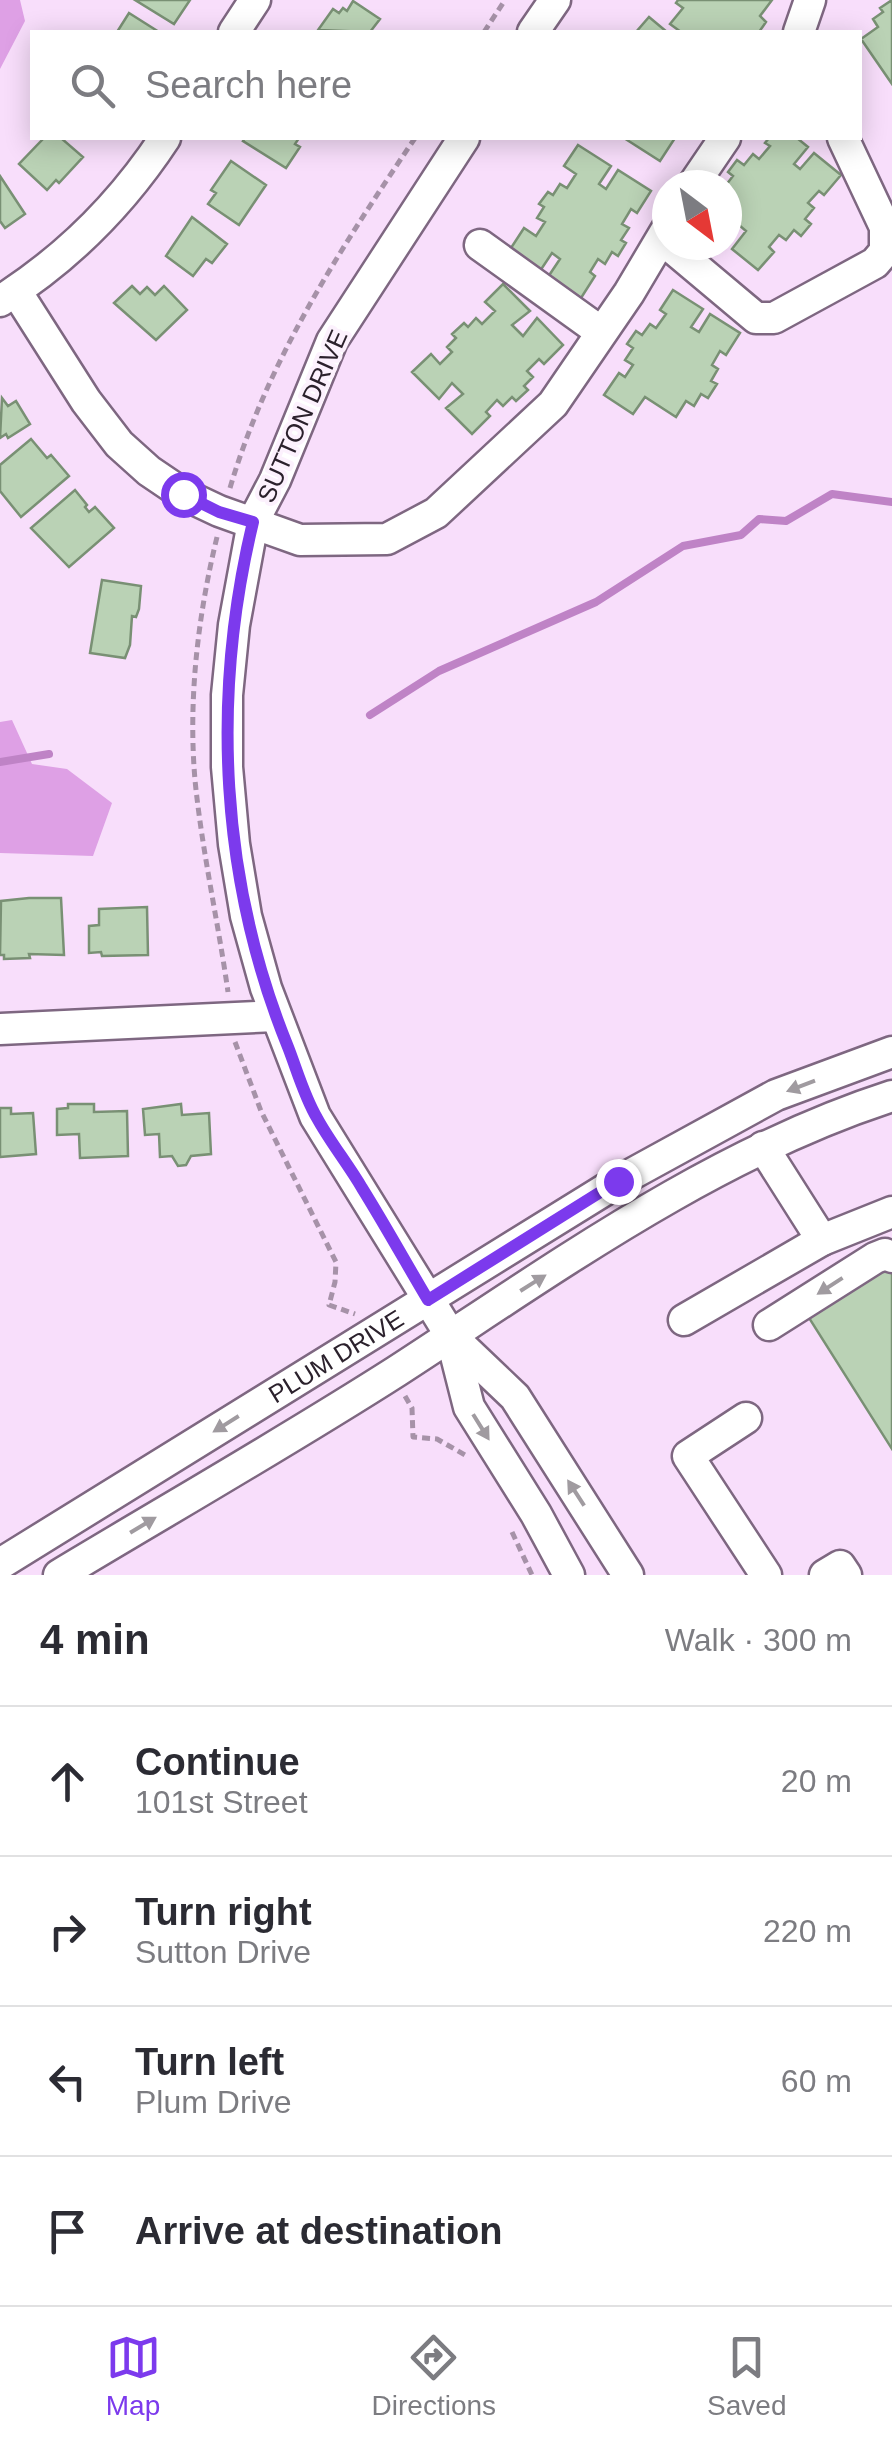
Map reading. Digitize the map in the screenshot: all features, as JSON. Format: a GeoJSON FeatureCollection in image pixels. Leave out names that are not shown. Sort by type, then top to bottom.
{"type":"FeatureCollection","features":[{"type":"Feature","properties":{"kind":"street"},"geometry":{"type":"LineString","coordinates":[[235,30],[255,0]]}},
{"type":"Feature","properties":{"kind":"street"},"geometry":{"type":"LineString","coordinates":[[535,30],[555,0]]}},
{"type":"Feature","properties":{"kind":"street"},"geometry":{"type":"LineString","coordinates":[[801,30],[810,0]]}},
{"type":"Feature","properties":{"kind":"street"},"geometry":{"type":"LineString","coordinates":[[164,140],[116,205],[56,263],[8,296],[119,444],[149,471],[219,512],[300,540],[387,538],[436,513],[553,404],[652,259]]}},
{"type":"Feature","properties":{"kind":"street","name":"SUTTON DRIVE"},"geometry":{"type":"LineString","coordinates":[[451,1336],[315,1116],[275,1016],[246,916],[234,844],[227,767],[227,696],[234,625],[253,522],[275,480],[332,341],[463,140]]}},
{"type":"Feature","properties":{"kind":"street"},"geometry":{"type":"LineString","coordinates":[[703,170],[724,140]]}},
{"type":"Feature","properties":{"kind":"street"},"geometry":{"type":"LineString","coordinates":[[690,260],[756,318],[774,318],[876,263],[884,251],[886,227],[844,140]]}},
{"type":"Feature","properties":{"kind":"street"},"geometry":{"type":"LineString","coordinates":[[480,245],[602,332]]}},
{"type":"Feature","properties":{"kind":"street"},"geometry":{"type":"LineString","coordinates":[[0,1029],[275,1016]]}},
{"type":"Feature","properties":{"kind":"street","name":"PLUM DRIVE"},"geometry":{"type":"LineString","coordinates":[[0,1564],[618,1181],[776,1096],[892,1052]]}},
{"type":"Feature","properties":{"kind":"street","name":"PLUM DRIVE"},"geometry":{"type":"LineString","coordinates":[[60,1575],[710,1174],[805,1128],[892,1096]]}},
{"type":"Feature","properties":{"kind":"street"},"geometry":{"type":"LineString","coordinates":[[763,1147],[822,1240]]}},
{"type":"Feature","properties":{"kind":"street"},"geometry":{"type":"LineString","coordinates":[[684,1320],[822,1240],[892,1212]]}},
{"type":"Feature","properties":{"kind":"street"},"geometry":{"type":"LineString","coordinates":[[769,1325],[875,1258],[884,1254],[892,1257]]}},
{"type":"Feature","properties":{"kind":"street"},"geometry":{"type":"LineString","coordinates":[[451,1336],[468,1407],[536,1514],[569,1575]]}},
{"type":"Feature","properties":{"kind":"street"},"geometry":{"type":"LineString","coordinates":[[451,1336],[514,1397],[628,1575]]}},
{"type":"Feature","properties":{"kind":"street"},"geometry":{"type":"LineString","coordinates":[[746,1418],[688,1456],[766,1575]]}},
{"type":"Feature","properties":{"kind":"street"},"geometry":{"type":"LineString","coordinates":[[826,1575],[840,1566],[846,1575]]}},
{"type":"Feature","properties":{"kind":"path"},"geometry":{"type":"LineString","coordinates":[[485,30],[506,0]]}},
{"type":"Feature","properties":{"kind":"path"},"geometry":{"type":"LineString","coordinates":[[232,1018],[234,1039],[261,1111],[336,1262],[336,1282],[329,1305],[356,1314]]}},
{"type":"Feature","properties":{"kind":"path"},"geometry":{"type":"LineString","coordinates":[[412,1408],[413,1438],[437,1440],[464,1454],[475,1468]]}},
{"type":"Feature","properties":{"kind":"path"},"geometry":{"type":"LineString","coordinates":[[511,1528],[532,1575]]}},
{"type":"Feature","properties":{"kind":"shaded area"},"geometry":{"type":"Polygon","coordinates":[[[0,0],[20,0],[25,21],[0,69],[0,0]]]}},
{"type":"Feature","properties":{"kind":"shaded area"},"geometry":{"type":"Polygon","coordinates":[[[12,720],[32,764],[67,769],[112,803],[93,856],[0,853],[0,722],[12,720]]]}},
{"type":"Feature","properties":{"kind":"building"},"geometry":{"type":"Polygon","coordinates":[[[135,0],[190,0],[174,24],[135,0]]]}},
{"type":"Feature","properties":{"kind":"building"},"geometry":{"type":"Polygon","coordinates":[[[772,0],[760,16],[766,22],[760,30],[678,30],[670,24],[683,8],[676,3],[772,0]]]}},
{"type":"Feature","properties":{"kind":"building"},"geometry":{"type":"Polygon","coordinates":[[[892,0],[892,84],[862,40],[878,27],[873,19],[883,12],[880,8],[892,0]]]}},
{"type":"Feature","properties":{"kind":"building"},"geometry":{"type":"Polygon","coordinates":[[[353,1],[380,19],[372,30],[318,30],[333,9],[339,13],[343,8],[347,11],[353,1]]]}},
{"type":"Feature","properties":{"kind":"building"},"geometry":{"type":"Polygon","coordinates":[[[129,13],[156,30],[118,30],[129,13]]]}},
{"type":"Feature","properties":{"kind":"building"},"geometry":{"type":"Polygon","coordinates":[[[649,17],[665,30],[638,30],[649,17]]]}},
{"type":"Feature","properties":{"kind":"building"},"geometry":{"type":"Polygon","coordinates":[[[42,140],[63,140],[83,157],[47,190],[19,164],[42,140]]]}},
{"type":"Feature","properties":{"kind":"building"},"geometry":{"type":"Polygon","coordinates":[[[298,140],[295,144],[300,147],[286,168],[243,141],[298,140]]]}},
{"type":"Feature","properties":{"kind":"building"},"geometry":{"type":"Polygon","coordinates":[[[627,140],[674,140],[660,161],[627,140]]]}},
{"type":"Feature","properties":{"kind":"building"},"geometry":{"type":"Polygon","coordinates":[[[767,140],[799,140],[808,147],[794,164],[800,169],[814,153],[841,175],[824,195],[819,191],[808,203],[814,208],[805,219],[811,224],[801,236],[794,230],[786,240],[779,235],[769,247],[774,252],[758,270],[742,257],[742,236],[746,231],[742,228],[742,170],[730,170],[737,160],[744,165],[753,154],[759,159],[770,146],[765,143],[767,140]]]}},
{"type":"Feature","properties":{"kind":"building"},"geometry":{"type":"Polygon","coordinates":[[[578,145],[611,166],[599,184],[606,189],[618,170],[651,191],[637,213],[631,209],[622,224],[629,228],[621,240],[626,243],[618,256],[612,252],[605,264],[598,259],[590,272],[595,276],[581,298],[548,277],[560,259],[552,253],[540,271],[509,251],[524,228],[536,236],[545,222],[537,218],[544,207],[539,204],[548,192],[553,195],[560,184],[567,188],[576,174],[564,166],[578,145]]]}},
{"type":"Feature","properties":{"kind":"building"},"geometry":{"type":"Polygon","coordinates":[[[231,161],[266,185],[239,225],[208,204],[216,193],[211,190],[231,161]]]}},
{"type":"Feature","properties":{"kind":"building"},"geometry":{"type":"Polygon","coordinates":[[[0,176],[25,214],[5,228],[0,221],[0,176]]]}},
{"type":"Feature","properties":{"kind":"building"},"geometry":{"type":"Polygon","coordinates":[[[192,217],[227,244],[212,263],[206,259],[193,276],[166,256],[192,217]]]}},
{"type":"Feature","properties":{"kind":"building"},"geometry":{"type":"Polygon","coordinates":[[[503,284],[530,311],[512,325],[523,336],[537,318],[563,345],[544,364],[539,359],[527,371],[533,377],[524,386],[528,390],[503,406],[497,400],[486,412],[490,416],[472,434],[446,408],[463,394],[452,383],[439,399],[412,372],[431,354],[440,364],[452,352],[447,347],[456,338],[452,334],[464,323],[468,327],[476,318],[482,324],[495,311],[485,302],[503,284]]]}},
{"type":"Feature","properties":{"kind":"building"},"geometry":{"type":"Polygon","coordinates":[[[132,286],[140,294],[147,287],[155,295],[164,286],[187,310],[156,340],[114,303],[132,286]]]}},
{"type":"Feature","properties":{"kind":"building"},"geometry":{"type":"Polygon","coordinates":[[[673,290],[703,309],[691,327],[699,332],[710,314],[740,333],[726,355],[720,351],[712,365],[718,369],[711,381],[717,384],[708,398],[701,394],[694,406],[686,401],[676,417],[645,397],[633,414],[604,395],[619,373],[625,377],[633,365],[625,360],[633,348],[627,344],[636,331],[642,335],[650,324],[656,328],[666,314],[660,310],[673,290]]]}},
{"type":"Feature","properties":{"kind":"building"},"geometry":{"type":"Polygon","coordinates":[[[2,398],[8,406],[16,401],[30,424],[8,438],[6,434],[0,438],[2,398]]]}},
{"type":"Feature","properties":{"kind":"building"},"geometry":{"type":"Polygon","coordinates":[[[31,439],[69,476],[21,517],[0,491],[0,465],[31,439]]]}},
{"type":"Feature","properties":{"kind":"building"},"geometry":{"type":"Polygon","coordinates":[[[75,490],[89,512],[95,507],[114,528],[69,567],[31,528],[75,490]]]}},
{"type":"Feature","properties":{"kind":"building"},"geometry":{"type":"Polygon","coordinates":[[[102,580],[141,586],[139,609],[136,617],[132,616],[125,658],[90,653],[102,580]]]}},
{"type":"Feature","properties":{"kind":"building"},"geometry":{"type":"Polygon","coordinates":[[[61,898],[64,955],[29,954],[30,958],[4,959],[0,955],[1,901],[61,898]]]}},
{"type":"Feature","properties":{"kind":"building"},"geometry":{"type":"Polygon","coordinates":[[[147,907],[148,955],[89,953],[89,926],[99,925],[99,909],[147,907]]]}},
{"type":"Feature","properties":{"kind":"building"},"geometry":{"type":"Polygon","coordinates":[[[68,1104],[94,1104],[94,1112],[127,1111],[128,1156],[80,1158],[79,1134],[57,1135],[57,1109],[68,1108],[68,1104]]]}},
{"type":"Feature","properties":{"kind":"building"},"geometry":{"type":"Polygon","coordinates":[[[181,1104],[182,1115],[209,1113],[211,1154],[191,1156],[186,1165],[178,1166],[172,1156],[160,1157],[159,1134],[145,1135],[143,1109],[181,1104]]]}},
{"type":"Feature","properties":{"kind":"building"},"geometry":{"type":"Polygon","coordinates":[[[0,1108],[11,1108],[11,1114],[33,1113],[36,1154],[0,1157],[0,1108]]]}},
{"type":"Feature","properties":{"kind":"building"},"geometry":{"type":"Polygon","coordinates":[[[884,1260],[892,1273],[892,1449],[804,1310],[884,1260]]]}},
{"type":"Feature","properties":{"kind":"waterway"},"geometry":{"type":"LineString","coordinates":[[370,715],[439,671],[596,602],[683,546],[741,535],[759,519],[786,521],[832,494],[892,502]]}},
{"type":"Feature","properties":{"kind":"waterway"},"geometry":{"type":"LineString","coordinates":[[0,762],[49,754]]}},
{"type":"Feature","properties":{"kind":"route"},"geometry":{"type":"LineString","coordinates":[[183,494],[219,512],[253,522],[234,625],[227,696],[227,767],[246,916],[266,988],[315,1116],[363,1188],[428,1300],[618,1181]]}}]}
